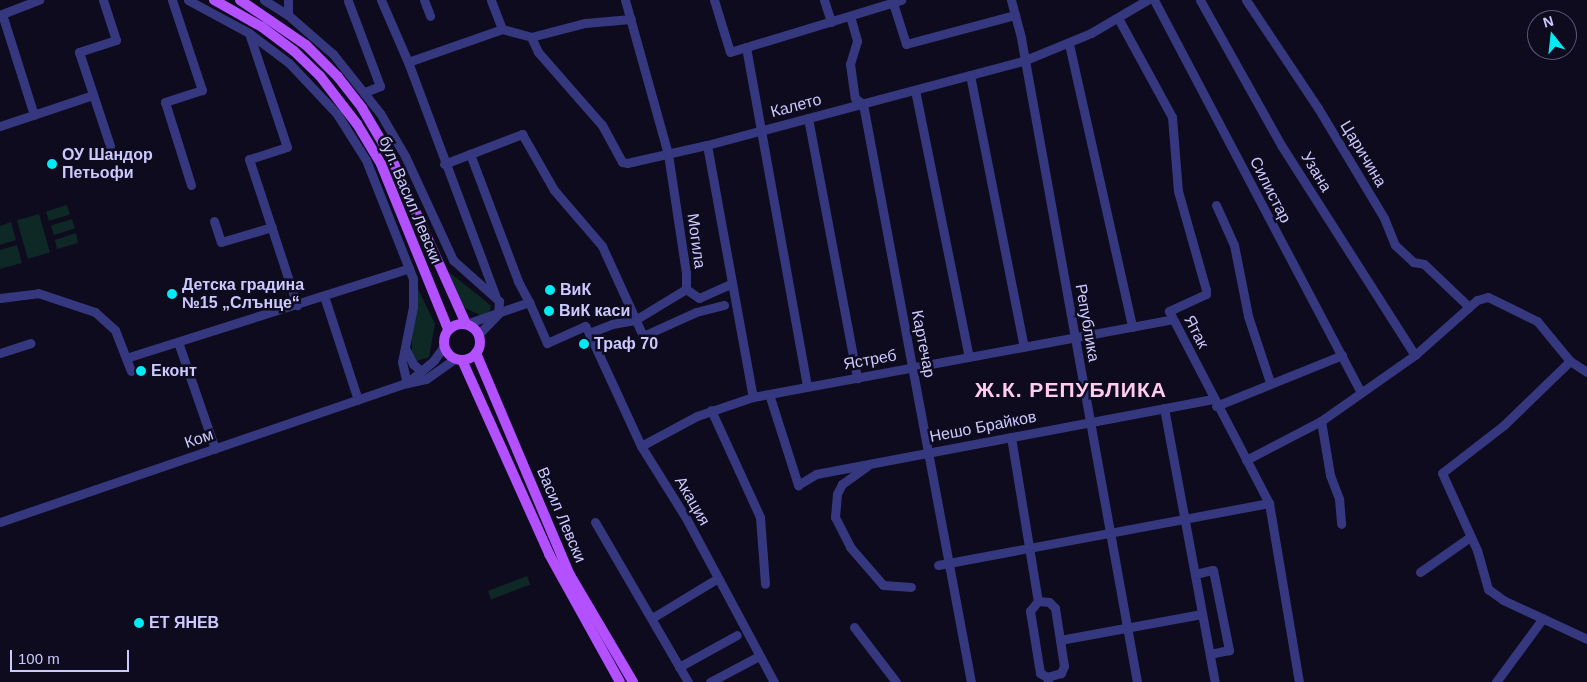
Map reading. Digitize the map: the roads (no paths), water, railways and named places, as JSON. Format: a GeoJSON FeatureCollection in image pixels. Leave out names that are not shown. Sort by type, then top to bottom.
{"type":"FeatureCollection","features":[{"type":"Feature","properties":{"kind":"main road","name":"бул. Васил Левски"},"geometry":{"type":"LineString","coordinates":[[214,0],[262,27],[300,57],[326,83],[358,124],[381,164],[448,329]]}},
{"type":"Feature","properties":{"kind":"main road","name":"бул. Васил Левски"},"geometry":{"type":"LineString","coordinates":[[240,0],[306,45],[338,77],[362,108],[391,157],[466,324]]}},
{"type":"Feature","properties":{"kind":"main road"},"geometry":{"type":"LineString","coordinates":[[466,324],[478,335],[476,353],[458,360],[444,346],[448,329],[466,324]]}},
{"type":"Feature","properties":{"kind":"main road","name":"Васил Левски"},"geometry":{"type":"LineString","coordinates":[[476,353],[570,575],[634,682]]}},
{"type":"Feature","properties":{"kind":"main road","name":"Васил Левски"},"geometry":{"type":"LineString","coordinates":[[458,360],[556,568],[620,682]]}},
{"type":"Feature","properties":{"kind":"street"},"geometry":{"type":"LineString","coordinates":[[34,114],[2,14],[39,0]]}},
{"type":"Feature","properties":{"kind":"street"},"geometry":{"type":"LineString","coordinates":[[103,0],[116,40],[79,52],[110,146]]}},
{"type":"Feature","properties":{"kind":"street"},"geometry":{"type":"LineString","coordinates":[[172,0],[202,90],[165,102],[191,185]]}},
{"type":"Feature","properties":{"kind":"street"},"geometry":{"type":"LineString","coordinates":[[188,0],[249,33],[289,63],[337,114],[370,169],[409,268],[415,293],[402,362],[407,383],[444,346]]}},
{"type":"Feature","properties":{"kind":"street"},"geometry":{"type":"LineString","coordinates":[[264,0],[288,15],[333,54],[365,92],[405,156],[453,260],[495,295]]}},
{"type":"Feature","properties":{"kind":"street"},"geometry":{"type":"LineString","coordinates":[[288,0],[288,15]]}},
{"type":"Feature","properties":{"kind":"street"},"geometry":{"type":"LineString","coordinates":[[381,0],[408,62],[444,164],[500,307],[498,314],[478,335]]}},
{"type":"Feature","properties":{"kind":"street"},"geometry":{"type":"LineString","coordinates":[[424,0],[430,16]]}},
{"type":"Feature","properties":{"kind":"street"},"geometry":{"type":"LineString","coordinates":[[491,0],[502,29]]}},
{"type":"Feature","properties":{"kind":"street","name":"Могила"},"geometry":{"type":"LineString","coordinates":[[529,302],[547,343],[585,326],[588,334],[612,324],[635,320],[686,289],[686,273],[668,154],[625,0]]}},
{"type":"Feature","properties":{"kind":"street"},"geometry":{"type":"LineString","coordinates":[[714,0],[730,52],[897,2],[906,44],[1014,15]]}},
{"type":"Feature","properties":{"kind":"street"},"geometry":{"type":"LineString","coordinates":[[824,0],[831,22]]}},
{"type":"Feature","properties":{"kind":"street","name":"Република"},"geometry":{"type":"LineString","coordinates":[[1011,0],[1138,682]]}},
{"type":"Feature","properties":{"kind":"street","name":"Силистар"},"geometry":{"type":"LineString","coordinates":[[1154,0],[1361,394]]}},
{"type":"Feature","properties":{"kind":"street","name":"Узана"},"geometry":{"type":"LineString","coordinates":[[1200,0],[1344,248],[1415,355]]}},
{"type":"Feature","properties":{"kind":"street","name":"Царичина"},"geometry":{"type":"LineString","coordinates":[[1246,0],[1318,108],[1384,218],[1396,245],[1413,262],[1424,264],[1469,307]]}},
{"type":"Feature","properties":{"kind":"street"},"geometry":{"type":"LineString","coordinates":[[348,1],[380,86],[365,92]]}},
{"type":"Feature","properties":{"kind":"street","name":"Калето"},"geometry":{"type":"LineString","coordinates":[[531,37],[548,65],[612,139],[622,162],[707,145],[1023,62],[1069,44],[1118,18],[1143,1]]}},
{"type":"Feature","properties":{"kind":"street","name":"Картечар"},"geometry":{"type":"LineString","coordinates":[[850,16],[857,41],[850,64],[855,98],[863,104],[971,682]]}},
{"type":"Feature","properties":{"kind":"street","name":"Ятак"},"geometry":{"type":"LineString","coordinates":[[1118,18],[1172,117],[1178,191],[1206,290],[1206,294],[1169,311],[1269,503],[1299,682]]}},
{"type":"Feature","properties":{"kind":"street"},"geometry":{"type":"LineString","coordinates":[[408,62],[502,29],[531,37],[585,23],[631,19]]}},
{"type":"Feature","properties":{"kind":"street"},"geometry":{"type":"LineString","coordinates":[[249,33],[287,147],[249,159],[298,304]]}},
{"type":"Feature","properties":{"kind":"street"},"geometry":{"type":"LineString","coordinates":[[1069,44],[1132,327]]}},
{"type":"Feature","properties":{"kind":"street"},"geometry":{"type":"LineString","coordinates":[[746,47],[756,96],[758,131],[807,386]]}},
{"type":"Feature","properties":{"kind":"street"},"geometry":{"type":"LineString","coordinates":[[970,76],[1024,347]]}},
{"type":"Feature","properties":{"kind":"street"},"geometry":{"type":"LineString","coordinates":[[915,90],[969,357]]}},
{"type":"Feature","properties":{"kind":"street"},"geometry":{"type":"LineString","coordinates":[[0,126],[93,95]]}},
{"type":"Feature","properties":{"kind":"street"},"geometry":{"type":"LineString","coordinates":[[808,118],[857,378]]}},
{"type":"Feature","properties":{"kind":"street"},"geometry":{"type":"LineString","coordinates":[[444,164],[522,134],[554,190],[602,246],[642,336],[696,312],[724,305]]}},
{"type":"Feature","properties":{"kind":"street"},"geometry":{"type":"LineString","coordinates":[[707,145],[753,397]]}},
{"type":"Feature","properties":{"kind":"street"},"geometry":{"type":"LineString","coordinates":[[466,324],[529,302],[518,281],[470,154]]}},
{"type":"Feature","properties":{"kind":"street"},"geometry":{"type":"LineString","coordinates":[[1216,205],[1234,245],[1248,316],[1270,382]]}},
{"type":"Feature","properties":{"kind":"street"},"geometry":{"type":"LineString","coordinates":[[214,221],[221,242],[272,227]]}},
{"type":"Feature","properties":{"kind":"street"},"geometry":{"type":"LineString","coordinates":[[126,358],[409,268]]}},
{"type":"Feature","properties":{"kind":"street"},"geometry":{"type":"LineString","coordinates":[[686,289],[699,298],[732,283]]}},
{"type":"Feature","properties":{"kind":"street"},"geometry":{"type":"LineString","coordinates":[[0,298],[38,293],[95,312],[115,330],[131,371]]}},
{"type":"Feature","properties":{"kind":"street"},"geometry":{"type":"LineString","coordinates":[[324,296],[358,400]]}},
{"type":"Feature","properties":{"kind":"street"},"geometry":{"type":"LineString","coordinates":[[1246,460],[1321,421],[1415,355],[1477,300],[1488,297],[1538,321],[1570,361],[1587,372]]}},
{"type":"Feature","properties":{"kind":"street","name":"Ястреб"},"geometry":{"type":"LineString","coordinates":[[641,446],[711,410],[753,397],[1172,319]]}},
{"type":"Feature","properties":{"kind":"street","name":"Акация"},"geometry":{"type":"LineString","coordinates":[[588,334],[641,446],[718,578],[774,682]]}},
{"type":"Feature","properties":{"kind":"street"},"geometry":{"type":"LineString","coordinates":[[178,342],[215,449]]}},
{"type":"Feature","properties":{"kind":"street"},"geometry":{"type":"LineString","coordinates":[[0,353],[30,343]]}},
{"type":"Feature","properties":{"kind":"street"},"geometry":{"type":"LineString","coordinates":[[405,348],[412,364],[421,371]]}},
{"type":"Feature","properties":{"kind":"street","name":"Нешо Брайков"},"geometry":{"type":"LineString","coordinates":[[769,394],[795,481],[803,484],[816,474],[1164,408],[1215,402],[1342,355]]}},
{"type":"Feature","properties":{"kind":"street","name":"Ком"},"geometry":{"type":"LineString","coordinates":[[0,522],[407,383],[426,379],[458,360]]}},
{"type":"Feature","properties":{"kind":"street"},"geometry":{"type":"LineString","coordinates":[[1570,361],[1504,425],[1442,473],[1470,537],[1488,589],[1503,600],[1587,639]]}},
{"type":"Feature","properties":{"kind":"street"},"geometry":{"type":"LineString","coordinates":[[1164,408],[1215,682]]}},
{"type":"Feature","properties":{"kind":"street"},"geometry":{"type":"LineString","coordinates":[[711,410],[760,518],[765,584]]}},
{"type":"Feature","properties":{"kind":"street"},"geometry":{"type":"LineString","coordinates":[[1321,421],[1330,474],[1339,499],[1341,524]]}},
{"type":"Feature","properties":{"kind":"street"},"geometry":{"type":"LineString","coordinates":[[1010,437],[1038,601],[1030,611],[1040,673],[1048,680],[1063,670],[1060,640],[1053,604],[1038,601]]}},
{"type":"Feature","properties":{"kind":"street"},"geometry":{"type":"LineString","coordinates":[[872,463],[842,484],[837,494],[835,517],[850,547],[883,585],[911,587]]}},
{"type":"Feature","properties":{"kind":"street"},"geometry":{"type":"LineString","coordinates":[[938,565],[1269,503]]}},
{"type":"Feature","properties":{"kind":"street"},"geometry":{"type":"LineString","coordinates":[[595,522],[688,682]]}},
{"type":"Feature","properties":{"kind":"street"},"geometry":{"type":"LineString","coordinates":[[1420,572],[1470,537]]}},
{"type":"Feature","properties":{"kind":"street"},"geometry":{"type":"LineString","coordinates":[[1195,574],[1213,570],[1229,650],[1210,654]]}},
{"type":"Feature","properties":{"kind":"street"},"geometry":{"type":"LineString","coordinates":[[652,618],[718,578]]}},
{"type":"Feature","properties":{"kind":"street"},"geometry":{"type":"LineString","coordinates":[[1060,640],[1128,628],[1202,610],[1219,603]]}},
{"type":"Feature","properties":{"kind":"street"},"geometry":{"type":"LineString","coordinates":[[1496,682],[1543,618]]}},
{"type":"Feature","properties":{"kind":"street"},"geometry":{"type":"LineString","coordinates":[[854,627],[896,682]]}},
{"type":"Feature","properties":{"kind":"street"},"geometry":{"type":"LineString","coordinates":[[679,668],[737,635]]}},
{"type":"Feature","properties":{"kind":"street"},"geometry":{"type":"LineString","coordinates":[[710,682],[760,656]]}},
{"type":"Feature","properties":{"kind":"place","name":"ОУ Шандор Петьофи"},"geometry":{"type":"Point","coordinates":[52,164]}},
{"type":"Feature","properties":{"kind":"place","name":"ВиК"},"geometry":{"type":"Point","coordinates":[550,290]}},
{"type":"Feature","properties":{"kind":"place","name":"Детска градина №15 „Слънце“"},"geometry":{"type":"Point","coordinates":[172,294]}},
{"type":"Feature","properties":{"kind":"place","name":"ВиК каси"},"geometry":{"type":"Point","coordinates":[549,311]}},
{"type":"Feature","properties":{"kind":"place","name":"Траф 70"},"geometry":{"type":"Point","coordinates":[584,344]}},
{"type":"Feature","properties":{"kind":"place","name":"Еконт"},"geometry":{"type":"Point","coordinates":[141,371]}},
{"type":"Feature","properties":{"kind":"place","name":"ЕТ ЯНЕВ"},"geometry":{"type":"Point","coordinates":[139,623]}},
{"type":"Feature","properties":{"kind":"district","name":"Ж.К. РЕПУБЛИКА"},"geometry":{"type":"Point","coordinates":[1071,390]}}]}
